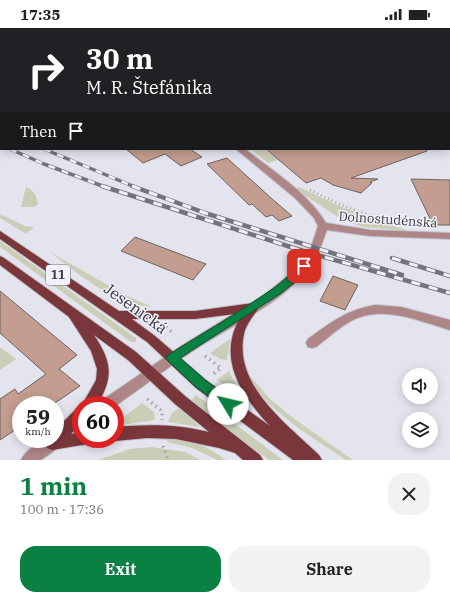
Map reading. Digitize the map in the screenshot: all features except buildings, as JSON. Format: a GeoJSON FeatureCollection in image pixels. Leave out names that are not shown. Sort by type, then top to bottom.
{"type":"FeatureCollection","features":[{"type":"Feature","properties":{"kind":"main road","name":"Jesenická"},"geometry":{"type":"LineString","coordinates":[[0,234],[151,339],[201,384],[305,460]]}},
{"type":"Feature","properties":{"kind":"main road","name":"11"},"geometry":{"type":"LineString","coordinates":[[0,260],[132,356],[180,400],[255,460]]}},
{"type":"Feature","properties":{"kind":"main road"},"geometry":{"type":"LineString","coordinates":[[116,315],[195,315],[253,307]]}},
{"type":"Feature","properties":{"kind":"main road"},"geometry":{"type":"LineString","coordinates":[[253,307],[238,333],[236,345],[237,364],[242,378],[264,408],[314,460]]}},
{"type":"Feature","properties":{"kind":"main road"},"geometry":{"type":"LineString","coordinates":[[72,312],[102,361],[104,370],[102,382],[96,396]]}},
{"type":"Feature","properties":{"kind":"main road"},"geometry":{"type":"LineString","coordinates":[[64,431],[72,423]]}},
{"type":"Feature","properties":{"kind":"main road"},"geometry":{"type":"LineString","coordinates":[[124,433],[162,430],[183,432],[240,448]]}},
{"type":"Feature","properties":{"kind":"street"},"geometry":{"type":"LineString","coordinates":[[241,150],[307,205],[320,219],[323,226],[317,244]]}},
{"type":"Feature","properties":{"kind":"street","name":"Dolnostudénská"},"geometry":{"type":"LineString","coordinates":[[323,226],[370,233],[450,236]]}},
{"type":"Feature","properties":{"kind":"street"},"geometry":{"type":"LineString","coordinates":[[119,396],[172,358],[287,284],[304,266]]}},
{"type":"Feature","properties":{"kind":"street"},"geometry":{"type":"LineString","coordinates":[[312,343],[351,315],[378,308],[411,314],[450,325]]}},
{"type":"Feature","properties":{"kind":"street"},"geometry":{"type":"LineString","coordinates":[[29,460],[46,448]]}},
{"type":"Feature","properties":{"kind":"path"},"geometry":{"type":"LineString","coordinates":[[309,190],[342,205],[392,223]]}},
{"type":"Feature","properties":{"kind":"path"},"geometry":{"type":"LineString","coordinates":[[161,331],[168,326],[173,333]]}},
{"type":"Feature","properties":{"kind":"path"},"geometry":{"type":"LineString","coordinates":[[205,356],[220,368],[212,375]]}},
{"type":"Feature","properties":{"kind":"path"},"geometry":{"type":"LineString","coordinates":[[147,399],[162,411],[162,421]]}},
{"type":"Feature","properties":{"kind":"path"},"geometry":{"type":"LineString","coordinates":[[163,444],[168,460]]}},
{"type":"Feature","properties":{"kind":"green space"},"geometry":{"type":"Polygon","coordinates":[[[252,150],[265,150],[278,160],[268,163],[252,150]]]}},
{"type":"Feature","properties":{"kind":"green space"},"geometry":{"type":"Polygon","coordinates":[[[26,187],[33,192],[37,198],[38,204],[34,207],[21,207],[26,187]]]}},
{"type":"Feature","properties":{"kind":"green space"},"geometry":{"type":"Polygon","coordinates":[[[299,187],[342,207],[409,231],[363,227],[341,219],[295,189],[299,187]]]}},
{"type":"Feature","properties":{"kind":"green space"},"geometry":{"type":"Polygon","coordinates":[[[0,214],[25,226],[34,227],[26,234],[0,218],[0,214]]]}},
{"type":"Feature","properties":{"kind":"green space"},"geometry":{"type":"Polygon","coordinates":[[[0,241],[136,338],[136,342],[131,342],[0,247],[0,241]]]}},
{"type":"Feature","properties":{"kind":"green space"},"geometry":{"type":"Polygon","coordinates":[[[50,252],[125,295],[152,307],[138,305],[111,295],[50,252]]]}},
{"type":"Feature","properties":{"kind":"green space"},"geometry":{"type":"Polygon","coordinates":[[[230,339],[227,360],[220,359],[210,353],[230,339]]]}},
{"type":"Feature","properties":{"kind":"green space"},"geometry":{"type":"Polygon","coordinates":[[[0,347],[16,359],[0,370],[0,347]]]}},
{"type":"Feature","properties":{"kind":"green space"},"geometry":{"type":"Polygon","coordinates":[[[229,371],[243,398],[217,380],[229,371]]]}},
{"type":"Feature","properties":{"kind":"green space"},"geometry":{"type":"Polygon","coordinates":[[[247,372],[269,398],[293,418],[353,460],[346,460],[285,418],[264,398],[247,372]]]}},
{"type":"Feature","properties":{"kind":"green space"},"geometry":{"type":"Polygon","coordinates":[[[196,395],[283,460],[269,460],[203,410],[192,400],[196,395]]]}},
{"type":"Feature","properties":{"kind":"green space"},"geometry":{"type":"Polygon","coordinates":[[[142,403],[154,412],[155,420],[124,425],[124,417],[142,403]]]}},
{"type":"Feature","properties":{"kind":"green space"},"geometry":{"type":"Polygon","coordinates":[[[180,407],[200,427],[168,422],[172,413],[180,407]]]}},
{"type":"Feature","properties":{"kind":"green space"},"geometry":{"type":"Polygon","coordinates":[[[167,438],[190,441],[213,451],[226,460],[217,460],[192,448],[167,442],[167,438]]]}},
{"type":"Feature","properties":{"kind":"green space"},"geometry":{"type":"Polygon","coordinates":[[[151,447],[186,452],[200,460],[98,460],[130,449],[151,447]]]}},
{"type":"Feature","properties":{"kind":"tunnel"},"geometry":{"type":"LineString","coordinates":[[304,266],[317,244]]}},
{"type":"Feature","properties":{"kind":"railway"},"geometry":{"type":"LineString","coordinates":[[12,150],[44,164],[104,187]]}},
{"type":"Feature","properties":{"kind":"railway"},"geometry":{"type":"LineString","coordinates":[[46,150],[135,187]]}},
{"type":"Feature","properties":{"kind":"railway"},"geometry":{"type":"LineString","coordinates":[[132,186],[205,213],[402,275]]}},
{"type":"Feature","properties":{"kind":"railway"},"geometry":{"type":"LineString","coordinates":[[104,187],[300,250],[450,293]]}},
{"type":"Feature","properties":{"kind":"railway"},"geometry":{"type":"LineString","coordinates":[[392,258],[450,276]]}},
{"type":"Feature","properties":{"kind":"route"},"geometry":{"type":"LineString","coordinates":[[228,404],[201,384],[172,358],[277,291],[296,276],[304,266]]}}]}
